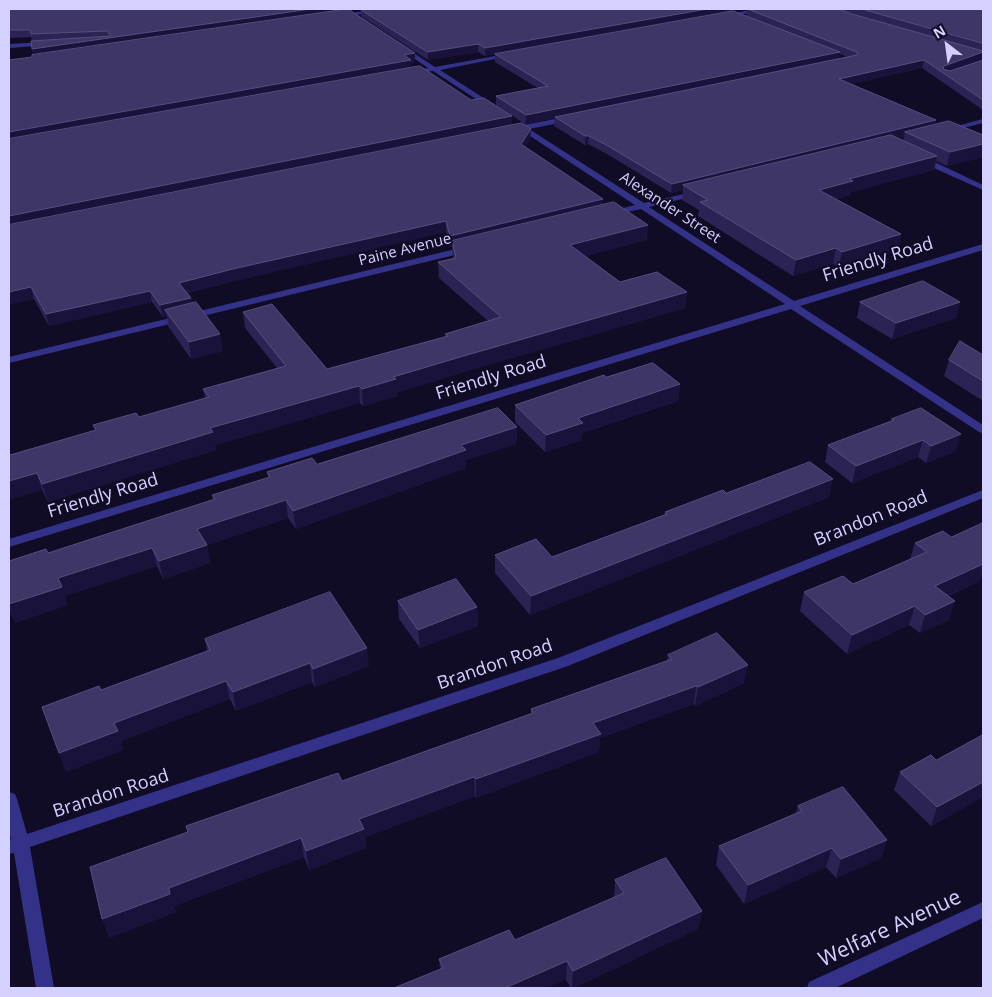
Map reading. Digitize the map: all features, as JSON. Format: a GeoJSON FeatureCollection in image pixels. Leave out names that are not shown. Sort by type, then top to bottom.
{"type":"FeatureCollection","features":[{"type":"Feature","properties":{"kind":"street"},"geometry":{"type":"LineString","coordinates":[[327,18],[346,11],[387,9]]}},
{"type":"Feature","properties":{"kind":"street"},"geometry":{"type":"LineString","coordinates":[[711,18],[760,9]]}},
{"type":"Feature","properties":{"kind":"street"},"geometry":{"type":"LineString","coordinates":[[346,11],[367,25]]}},
{"type":"Feature","properties":{"kind":"street"},"geometry":{"type":"LineString","coordinates":[[733,15],[750,22]]}},
{"type":"Feature","properties":{"kind":"street"},"geometry":{"type":"LineString","coordinates":[[392,41],[499,112]]}},
{"type":"Feature","properties":{"kind":"street"},"geometry":{"type":"LineString","coordinates":[[9,46],[57,44]]}},
{"type":"Feature","properties":{"kind":"street"},"geometry":{"type":"LineString","coordinates":[[404,74],[520,54]]}},
{"type":"Feature","properties":{"kind":"street"},"geometry":{"type":"LineString","coordinates":[[504,132],[519,125],[580,116]]}},
{"type":"Feature","properties":{"kind":"street"},"geometry":{"type":"LineString","coordinates":[[938,132],[983,121]]}},
{"type":"Feature","properties":{"kind":"street","name":"Alexander Street"},"geometry":{"type":"LineString","coordinates":[[519,125],[983,430]]}},
{"type":"Feature","properties":{"kind":"street"},"geometry":{"type":"LineString","coordinates":[[916,157],[983,188]]}},
{"type":"Feature","properties":{"kind":"street"},"geometry":{"type":"LineString","coordinates":[[604,215],[709,190]]}},
{"type":"Feature","properties":{"kind":"street","name":"Paine Avenue"},"geometry":{"type":"LineString","coordinates":[[9,360],[479,246]]}},
{"type":"Feature","properties":{"kind":"street","name":"Friendly Road"},"geometry":{"type":"LineString","coordinates":[[9,543],[983,247]]}},
{"type":"Feature","properties":{"kind":"street","name":"Brandon Road"},"geometry":{"type":"LineString","coordinates":[[15,845],[563,662],[983,494]]}},
{"type":"Feature","properties":{"kind":"street"},"geometry":{"type":"LineString","coordinates":[[9,799],[15,845],[45,988]]}},
{"type":"Feature","properties":{"kind":"street","name":"Welfare Avenue"},"geometry":{"type":"LineString","coordinates":[[816,988],[983,910]]}},
{"type":"Feature","properties":{"kind":"building"},"geometry":{"type":"Polygon","coordinates":[[[9,9],[311,9],[32,49],[31,41],[111,36],[107,31],[31,34],[30,30],[9,30],[9,9]]]}},
{"type":"Feature","properties":{"kind":"building"},"geometry":{"type":"Polygon","coordinates":[[[348,9],[415,53],[404,55],[411,60],[9,132],[9,60],[32,57],[32,55],[348,9]]]}},
{"type":"Feature","properties":{"kind":"building"},"geometry":{"type":"Polygon","coordinates":[[[360,9],[707,9],[485,48],[478,44],[428,52],[360,9]]]}},
{"type":"Feature","properties":{"kind":"building"},"geometry":{"type":"Polygon","coordinates":[[[748,9],[838,9],[983,51],[944,66],[943,69],[950,71],[983,60],[983,100],[924,60],[839,79],[936,120],[672,184],[608,146],[589,136],[585,136],[555,117],[857,55],[858,53],[748,9]]]}},
{"type":"Feature","properties":{"kind":"building"},"geometry":{"type":"Polygon","coordinates":[[[862,9],[983,9],[983,43],[862,9]]]}},
{"type":"Feature","properties":{"kind":"building"},"geometry":{"type":"Polygon","coordinates":[[[733,11],[840,52],[526,115],[496,96],[548,86],[495,54],[733,11]]]}},
{"type":"Feature","properties":{"kind":"building"},"geometry":{"type":"Polygon","coordinates":[[[420,66],[471,100],[484,98],[512,116],[9,216],[9,139],[420,66]]]}},
{"type":"Feature","properties":{"kind":"building"},"geometry":{"type":"Polygon","coordinates":[[[949,121],[983,135],[983,144],[950,152],[905,132],[949,121]]]}},
{"type":"Feature","properties":{"kind":"building"},"geometry":{"type":"Polygon","coordinates":[[[522,123],[531,129],[521,144],[603,199],[450,236],[446,221],[233,269],[179,283],[191,298],[160,305],[150,291],[46,314],[31,287],[9,292],[9,225],[522,123]]]}},
{"type":"Feature","properties":{"kind":"building"},"geometry":{"type":"Polygon","coordinates":[[[891,135],[937,156],[849,179],[853,181],[819,190],[901,234],[842,252],[836,248],[796,260],[700,202],[708,200],[683,185],[891,135]]]}},
{"type":"Feature","properties":{"kind":"building"},"geometry":{"type":"Polygon","coordinates":[[[614,202],[648,225],[570,245],[620,282],[657,272],[687,292],[393,377],[396,379],[362,389],[359,386],[210,428],[213,432],[42,484],[37,473],[9,481],[9,453],[10,455],[96,430],[93,425],[136,413],[139,417],[209,397],[203,389],[286,366],[243,312],[272,304],[327,369],[448,336],[445,334],[501,317],[438,262],[456,258],[452,241],[614,202]]]}},
{"type":"Feature","properties":{"kind":"building"},"geometry":{"type":"Polygon","coordinates":[[[923,281],[960,302],[896,323],[860,302],[923,281]]]}},
{"type":"Feature","properties":{"kind":"building"},"geometry":{"type":"Polygon","coordinates":[[[196,302],[220,334],[189,342],[165,310],[196,302]]]}},
{"type":"Feature","properties":{"kind":"building"},"geometry":{"type":"Polygon","coordinates":[[[960,341],[983,355],[983,381],[949,360],[960,341]]]}},
{"type":"Feature","properties":{"kind":"building"},"geometry":{"type":"Polygon","coordinates":[[[653,363],[680,384],[578,418],[583,423],[546,435],[515,405],[604,375],[606,377],[653,363]]]}},
{"type":"Feature","properties":{"kind":"building"},"geometry":{"type":"Polygon","coordinates":[[[498,408],[517,427],[461,445],[466,450],[293,511],[286,500],[197,529],[207,545],[159,561],[152,548],[58,578],[62,587],[9,604],[9,561],[46,549],[48,553],[215,499],[212,495],[270,477],[267,472],[312,458],[317,464],[498,408]]]}},
{"type":"Feature","properties":{"kind":"building"},"geometry":{"type":"Polygon","coordinates":[[[921,408],[961,434],[931,446],[923,440],[856,466],[828,445],[894,420],[892,419],[921,408]]]}},
{"type":"Feature","properties":{"kind":"building"},"geometry":{"type":"Polygon","coordinates":[[[810,462],[833,479],[531,596],[495,555],[536,539],[552,557],[667,514],[665,512],[723,490],[726,493],[810,462]]]}},
{"type":"Feature","properties":{"kind":"building"},"geometry":{"type":"Polygon","coordinates":[[[983,523],[983,564],[935,586],[955,601],[925,615],[915,606],[852,635],[804,592],[843,576],[853,584],[927,552],[915,543],[943,531],[951,537],[983,523]]]}},
{"type":"Feature","properties":{"kind":"building"},"geometry":{"type":"Polygon","coordinates":[[[456,579],[477,607],[418,630],[398,601],[456,579]]]}},
{"type":"Feature","properties":{"kind":"building"},"geometry":{"type":"Polygon","coordinates":[[[330,592],[367,648],[313,669],[310,663],[233,692],[226,681],[114,723],[118,731],[59,753],[42,707],[99,686],[101,690],[210,650],[205,639],[330,592]]]}},
{"type":"Feature","properties":{"kind":"building"},"geometry":{"type":"Polygon","coordinates":[[[717,633],[748,665],[698,687],[696,686],[593,723],[601,734],[476,779],[474,777],[359,819],[364,829],[306,851],[301,838],[169,888],[170,894],[102,919],[90,867],[188,832],[186,826],[338,773],[342,781],[533,713],[531,709],[672,659],[668,655],[717,633]]]}},
{"type":"Feature","properties":{"kind":"building"},"geometry":{"type":"Polygon","coordinates":[[[983,735],[983,782],[937,807],[900,772],[931,755],[936,760],[983,735]]]}},
{"type":"Feature","properties":{"kind":"building"},"geometry":{"type":"Polygon","coordinates":[[[843,787],[887,840],[841,859],[832,848],[748,885],[719,846],[802,811],[798,806],[843,787]]]}},
{"type":"Feature","properties":{"kind":"building"},"geometry":{"type":"Polygon","coordinates":[[[666,858],[702,911],[573,971],[567,961],[505,988],[394,988],[443,968],[439,959],[509,930],[515,940],[624,893],[615,880],[666,858]]]}}]}
